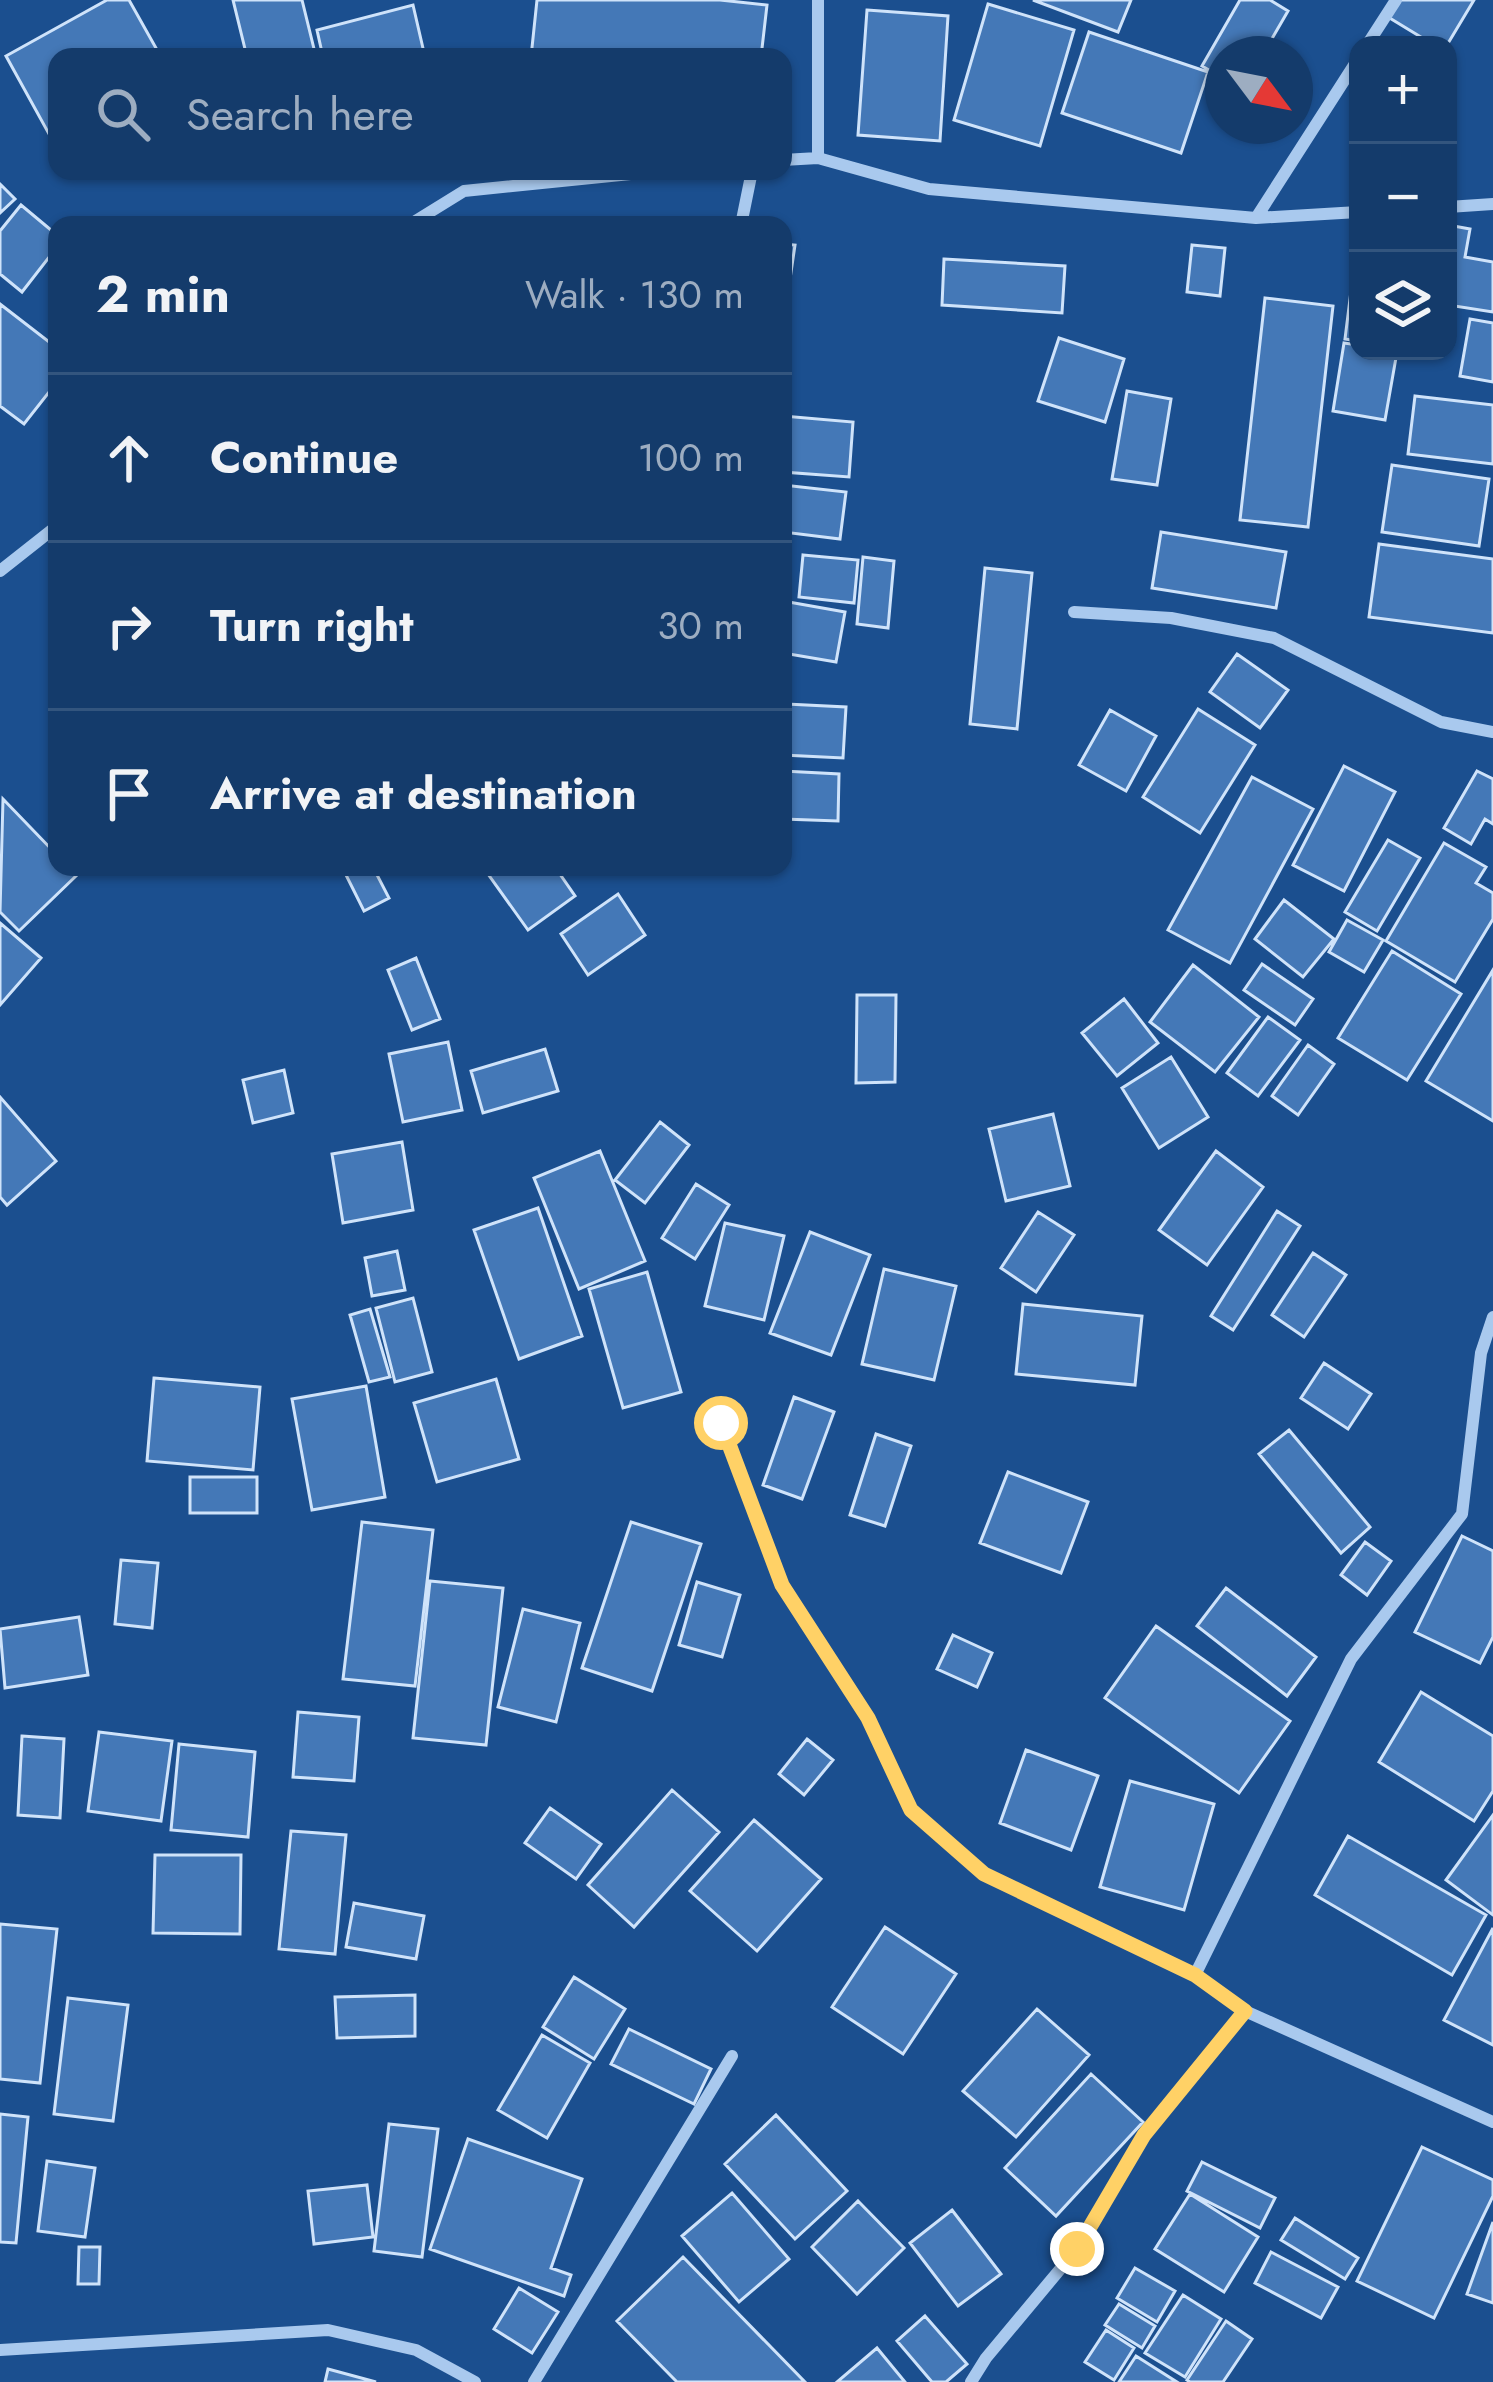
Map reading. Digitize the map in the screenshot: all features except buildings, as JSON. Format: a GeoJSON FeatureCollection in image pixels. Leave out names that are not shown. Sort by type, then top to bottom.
{"type":"FeatureCollection","features":[{"type":"Feature","properties":{"kind":"street"},"geometry":{"type":"LineString","coordinates":[[818,0],[818,158]]}},
{"type":"Feature","properties":{"kind":"street"},"geometry":{"type":"LineString","coordinates":[[1373,36],[1396,0]]}},
{"type":"Feature","properties":{"kind":"street"},"geometry":{"type":"LineString","coordinates":[[1256,218],[1349,73]]}},
{"type":"Feature","properties":{"kind":"street"},"geometry":{"type":"LineString","coordinates":[[792,159],[818,158],[929,189],[1256,218],[1349,213]]}},
{"type":"Feature","properties":{"kind":"street"},"geometry":{"type":"LineString","coordinates":[[424,216],[464,191],[572,180]]}},
{"type":"Feature","properties":{"kind":"street"},"geometry":{"type":"LineString","coordinates":[[743,216],[750,180]]}},
{"type":"Feature","properties":{"kind":"street"},"geometry":{"type":"LineString","coordinates":[[1457,206],[1493,204]]}},
{"type":"Feature","properties":{"kind":"street"},"geometry":{"type":"LineString","coordinates":[[0,571],[48,533]]}},
{"type":"Feature","properties":{"kind":"street"},"geometry":{"type":"LineString","coordinates":[[1074,612],[1171,618],[1274,638],[1442,722],[1493,733]]}},
{"type":"Feature","properties":{"kind":"street"},"geometry":{"type":"LineString","coordinates":[[1195,1975],[1351,1659],[1462,1514],[1481,1353],[1493,1317]]}},
{"type":"Feature","properties":{"kind":"street"},"geometry":{"type":"LineString","coordinates":[[721,1423],[782,1585],[868,1718],[911,1810],[984,1874],[1195,1975],[1245,2011],[1493,2122]]}},
{"type":"Feature","properties":{"kind":"street"},"geometry":{"type":"LineString","coordinates":[[971,2382],[1077,2249],[1144,2135],[1245,2011]]}},
{"type":"Feature","properties":{"kind":"street"},"geometry":{"type":"LineString","coordinates":[[534,2382],[732,2056]]}},
{"type":"Feature","properties":{"kind":"street"},"geometry":{"type":"LineString","coordinates":[[0,2350],[328,2330],[416,2350],[475,2382]]}},
{"type":"Feature","properties":{"kind":"route"},"geometry":{"type":"LineString","coordinates":[[721,1423],[782,1585],[868,1718],[911,1810],[984,1874],[1195,1975],[1245,2011],[1144,2135],[1077,2249]]}}]}
